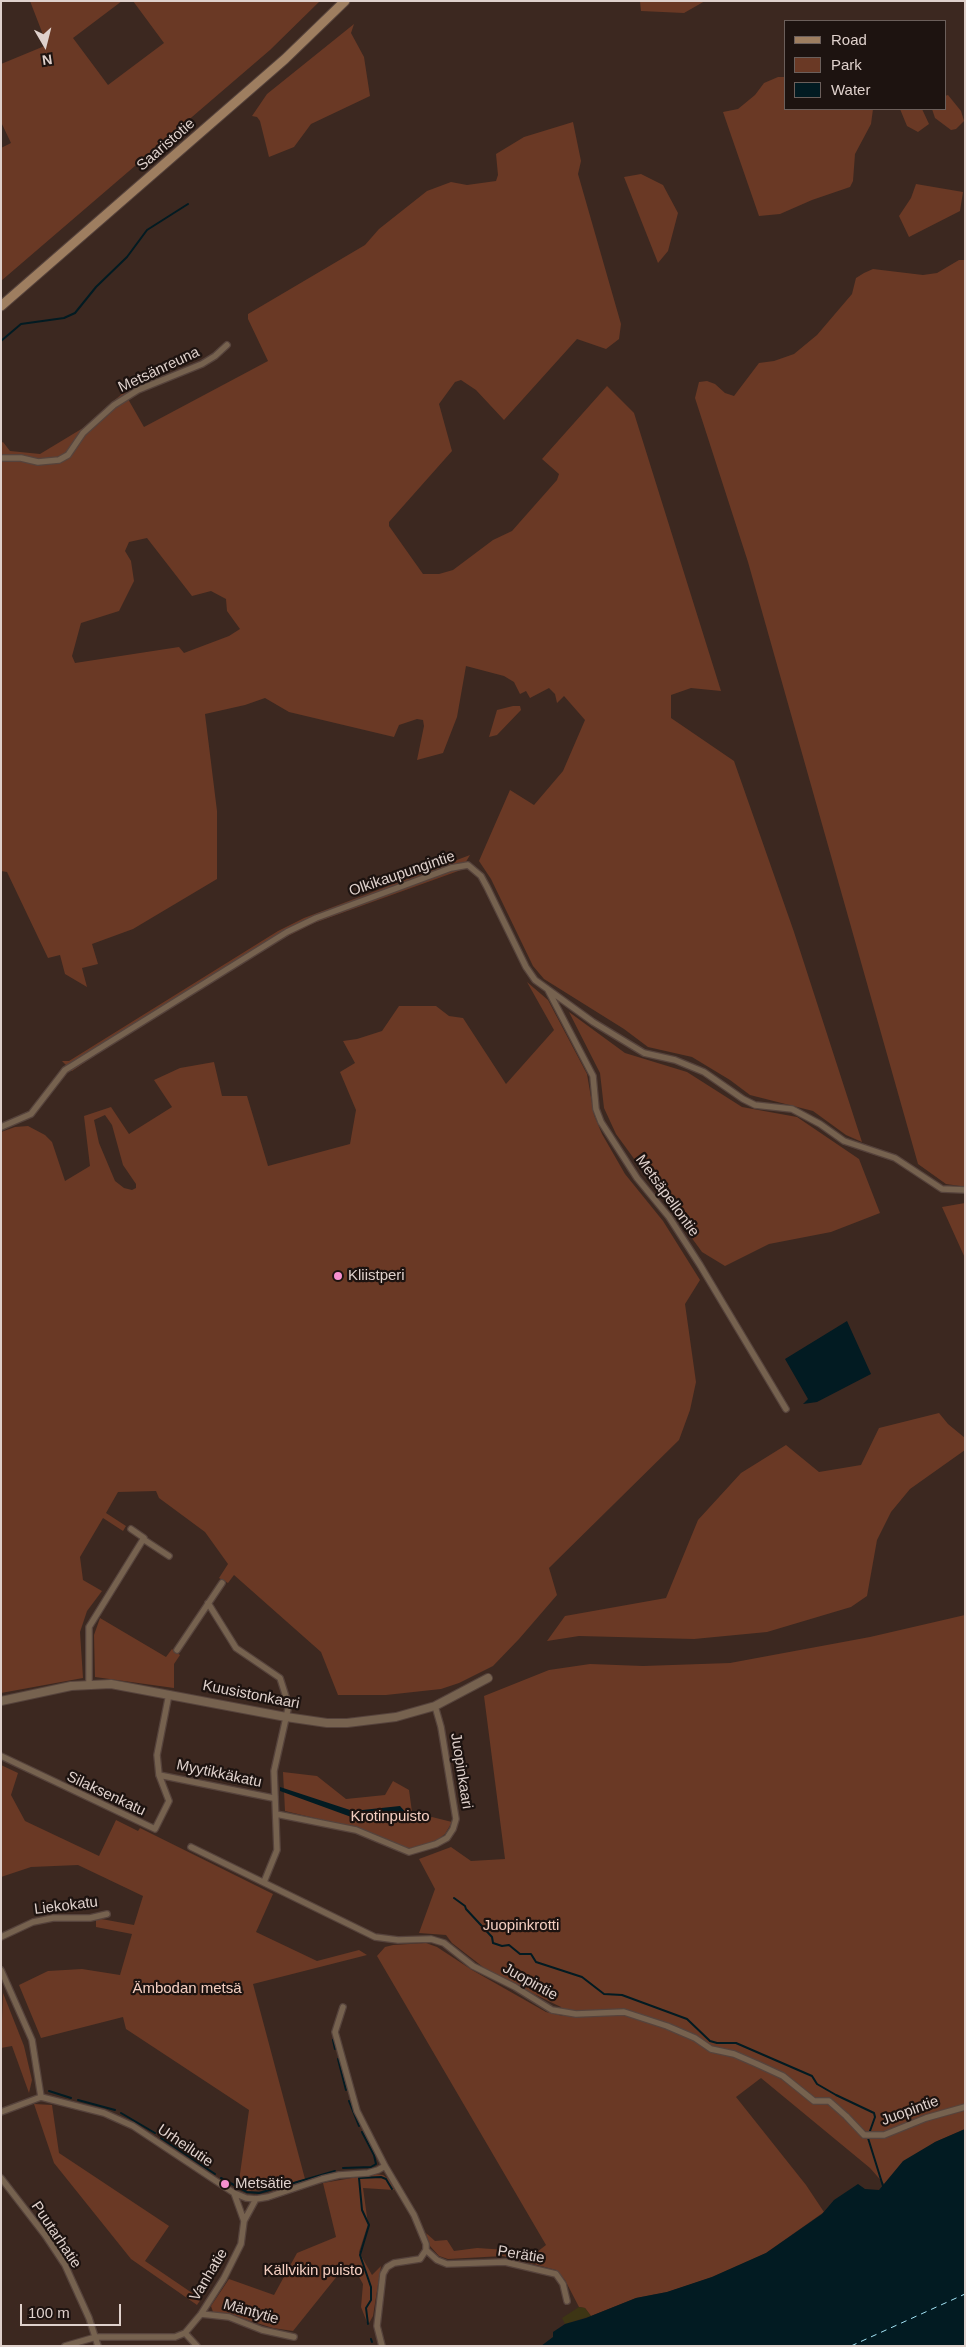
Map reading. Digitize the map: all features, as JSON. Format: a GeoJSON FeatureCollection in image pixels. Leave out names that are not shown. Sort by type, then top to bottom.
{"type":"FeatureCollection","features":[{"type":"Feature","properties":{"kind":"main road","name":"Saaristotie"},"geometry":{"type":"LineString","coordinates":[[1,306],[285,59],[345,1]]}},
{"type":"Feature","properties":{"kind":"street","name":"Metsänreuna"},"geometry":{"type":"LineString","coordinates":[[1,458],[21,458],[38,462],[59,460],[68,455],[91,425],[114,405],[138,390],[216,356],[227,345]]}},
{"type":"Feature","properties":{"kind":"street","name":"Olkikaupungintie"},"geometry":{"type":"LineString","coordinates":[[1,1127],[31,1114],[58,1077],[74,1063],[286,932],[316,918],[451,868],[468,865],[481,876],[526,967],[535,980],[593,1022],[644,1053],[675,1060],[704,1072],[743,1099],[755,1104],[792,1109],[804,1114],[844,1141],[895,1158],[942,1188],[965,1190]]}},
{"type":"Feature","properties":{"kind":"street","name":"Metsäpellontie"},"geometry":{"type":"LineString","coordinates":[[548,990],[593,1076],[596,1109],[601,1122],[637,1178],[669,1217],[700,1265],[786,1409]]}},
{"type":"Feature","properties":{"kind":"street"},"geometry":{"type":"LineString","coordinates":[[131,1529],[144,1538],[143,1540],[168,1556]]}},
{"type":"Feature","properties":{"kind":"street"},"geometry":{"type":"LineString","coordinates":[[89,1684],[89,1627],[143,1540]]}},
{"type":"Feature","properties":{"kind":"street"},"geometry":{"type":"LineString","coordinates":[[177,1650],[222,1583]]}},
{"type":"Feature","properties":{"kind":"street"},"geometry":{"type":"LineString","coordinates":[[208,1604],[236,1648],[280,1678],[288,1700],[275,1763],[274,1798],[277,1850],[264,1882]]}},
{"type":"Feature","properties":{"kind":"street","name":"Kuusistonkaari"},"geometry":{"type":"LineString","coordinates":[[1,1701],[89,1684],[119,1685],[327,1723],[375,1721],[435,1706],[488,1678]]}},
{"type":"Feature","properties":{"kind":"street","name":"Silaksenkatu"},"geometry":{"type":"LineString","coordinates":[[1,1756],[155,1829],[168,1801],[159,1775],[157,1755],[169,1694]]}},
{"type":"Feature","properties":{"kind":"street","name":"Juopinkaari"},"geometry":{"type":"LineString","coordinates":[[276,1814],[356,1830],[409,1852],[436,1844],[447,1838],[453,1829],[456,1819],[442,1727],[435,1706]]}},
{"type":"Feature","properties":{"kind":"street","name":"Myytikkäkatu"},"geometry":{"type":"LineString","coordinates":[[159,1775],[274,1798]]}},
{"type":"Feature","properties":{"kind":"street","name":"Juopintie"},"geometry":{"type":"LineString","coordinates":[[191,1847],[375,1937],[398,1940],[431,1939],[444,1943],[473,1966],[515,1987],[552,2010],[576,2014],[624,2012],[667,2026],[695,2038],[711,2049],[734,2054],[783,2076],[814,2101],[829,2102],[864,2135],[884,2135],[926,2118],[965,2107]]}},
{"type":"Feature","properties":{"kind":"street","name":"Liekokatu"},"geometry":{"type":"LineString","coordinates":[[1,1937],[33,1922],[53,1918],[90,1918],[107,1914]]}},
{"type":"Feature","properties":{"kind":"street"},"geometry":{"type":"LineString","coordinates":[[1,1970],[32,2040],[41,2097],[1,2112]]}},
{"type":"Feature","properties":{"kind":"street"},"geometry":{"type":"LineString","coordinates":[[344,2007],[335,2032],[339,2052],[357,2111],[384,2166],[414,2215],[426,2244],[426,2250],[420,2259],[394,2263],[387,2267],[384,2274],[377,2326],[382,2346]]}},
{"type":"Feature","properties":{"kind":"street","name":"Urheilutie"},"geometry":{"type":"LineString","coordinates":[[41,2097],[87,2108],[117,2118],[234,2194],[256,2199],[322,2179],[339,2175],[368,2173],[384,2166]]}},
{"type":"Feature","properties":{"kind":"street","name":"Puutarhatie"},"geometry":{"type":"LineString","coordinates":[[1,2178],[45,2235],[65,2265],[96,2337],[98,2346]]}},
{"type":"Feature","properties":{"kind":"street"},"geometry":{"type":"LineString","coordinates":[[234,2194],[244,2221]]}},
{"type":"Feature","properties":{"kind":"street"},"geometry":{"type":"LineString","coordinates":[[244,2221],[256,2199]]}},
{"type":"Feature","properties":{"kind":"street","name":"Vanhatie"},"geometry":{"type":"LineString","coordinates":[[185,2333],[201,2314],[237,2255],[244,2221]]}},
{"type":"Feature","properties":{"kind":"street","name":"Perätie"},"geometry":{"type":"LineString","coordinates":[[426,2250],[437,2260],[447,2264],[505,2262],[556,2274],[563,2284],[567,2301]]}},
{"type":"Feature","properties":{"kind":"street","name":"Mäntytie"},"geometry":{"type":"LineString","coordinates":[[201,2314],[229,2316],[262,2330],[294,2338]]}},
{"type":"Feature","properties":{"kind":"street"},"geometry":{"type":"LineString","coordinates":[[65,2346],[96,2337],[176,2337],[185,2333],[197,2346]]}},
{"type":"Feature","properties":{"kind":"green space"},"geometry":{"type":"Polygon","coordinates":[[[30,1],[122,1],[73,38],[108,85],[164,43],[133,1],[320,1],[270,50],[1,281],[1,148],[11,143],[1,122],[1,64],[47,45],[30,1]]]}},
{"type":"Feature","properties":{"kind":"green space"},"geometry":{"type":"Polygon","coordinates":[[[640,1],[705,1],[684,13],[641,11],[640,1]]]}},
{"type":"Feature","properties":{"kind":"green space"},"geometry":{"type":"Polygon","coordinates":[[[354,24],[351,33],[364,57],[370,96],[311,124],[294,147],[269,157],[260,121],[257,117],[252,116],[267,94],[354,24]]]}},
{"type":"Feature","properties":{"kind":"green space"},"geometry":{"type":"Polygon","coordinates":[[[778,77],[784,77],[784,110],[873,110],[871,124],[855,154],[853,181],[850,187],[812,200],[780,214],[759,216],[723,112],[738,109],[755,95],[764,83],[778,77]]]}},
{"type":"Feature","properties":{"kind":"green space"},"geometry":{"type":"Polygon","coordinates":[[[948,95],[961,111],[964,121],[956,129],[951,130],[935,118],[932,110],[946,110],[946,96],[948,95]]]}},
{"type":"Feature","properties":{"kind":"green space"},"geometry":{"type":"Polygon","coordinates":[[[900,110],[922,110],[929,124],[918,132],[907,126],[900,110]]]}},
{"type":"Feature","properties":{"kind":"green space"},"geometry":{"type":"Polygon","coordinates":[[[573,122],[581,161],[578,174],[621,324],[619,339],[606,349],[577,339],[504,420],[476,390],[461,380],[455,382],[439,404],[452,451],[389,522],[389,526],[423,574],[439,574],[453,570],[493,540],[512,531],[557,480],[559,474],[542,459],[607,386],[634,413],[721,691],[691,688],[671,695],[671,718],[734,761],[794,932],[862,1142],[846,1135],[813,1111],[750,1095],[730,1080],[692,1057],[648,1047],[624,1029],[544,979],[533,966],[491,879],[479,861],[510,790],[534,805],[563,771],[585,720],[564,696],[557,703],[555,694],[549,688],[530,698],[526,691],[520,694],[514,682],[504,676],[466,666],[457,717],[443,753],[417,760],[424,726],[423,720],[417,719],[399,725],[394,737],[289,712],[265,698],[245,705],[205,714],[217,811],[217,879],[133,929],[92,944],[98,964],[82,968],[87,987],[65,974],[60,955],[48,958],[7,872],[1,871],[1,443],[3,442],[10,451],[40,454],[83,428],[124,392],[144,427],[268,361],[248,319],[248,314],[365,245],[379,229],[427,191],[451,182],[467,185],[496,181],[498,175],[496,154],[524,137],[573,122]],[[147,538],[129,542],[125,551],[131,561],[134,581],[119,611],[81,623],[72,656],[75,663],[179,647],[184,653],[229,636],[240,629],[227,611],[226,599],[211,591],[192,596],[147,538]]]}},
{"type":"Feature","properties":{"kind":"green space"},"geometry":{"type":"Polygon","coordinates":[[[641,174],[663,185],[678,213],[668,251],[658,263],[624,177],[641,174]]]}},
{"type":"Feature","properties":{"kind":"green space"},"geometry":{"type":"Polygon","coordinates":[[[916,184],[963,192],[960,211],[909,237],[899,216],[911,198],[916,184]]]}},
{"type":"Feature","properties":{"kind":"green space"},"geometry":{"type":"Polygon","coordinates":[[[959,260],[965,260],[965,1186],[946,1184],[918,1164],[748,562],[695,398],[699,382],[707,381],[715,384],[725,393],[734,396],[759,363],[774,361],[794,354],[817,335],[852,294],[856,278],[864,273],[873,269],[923,275],[937,273],[959,260]]]}},
{"type":"Feature","properties":{"kind":"green space"},"geometry":{"type":"Polygon","coordinates":[[[520,706],[521,710],[497,735],[489,737],[497,710],[520,706]]]}},
{"type":"Feature","properties":{"kind":"green space"},"geometry":{"type":"Polygon","coordinates":[[[470,855],[461,870],[314,923],[284,938],[116,1041],[72,1071],[62,1061],[69,1061],[278,931],[304,918],[470,855]]]}},
{"type":"Feature","properties":{"kind":"green space"},"geometry":{"type":"Polygon","coordinates":[[[527,982],[548,1000],[587,1074],[594,1115],[602,1134],[625,1174],[663,1221],[700,1280],[685,1304],[696,1382],[690,1410],[679,1440],[549,1568],[557,1595],[493,1666],[459,1683],[441,1689],[386,1695],[338,1695],[321,1652],[234,1575],[228,1583],[219,1578],[228,1564],[205,1532],[159,1498],[156,1491],[118,1492],[106,1513],[126,1526],[123,1531],[103,1518],[80,1557],[83,1580],[102,1591],[87,1611],[80,1632],[83,1678],[1,1693],[1,1132],[15,1127],[28,1126],[45,1135],[52,1142],[65,1181],[90,1166],[84,1116],[111,1107],[129,1134],[172,1107],[154,1080],[180,1068],[214,1062],[222,1096],[247,1096],[268,1166],[350,1144],[356,1110],[340,1072],[355,1063],[343,1041],[357,1039],[382,1031],[399,1006],[436,1006],[449,1016],[463,1018],[506,1084],[554,1030],[527,982]],[[105,1115],[94,1120],[99,1143],[115,1181],[124,1188],[132,1190],[136,1188],[136,1184],[123,1165],[112,1125],[105,1115]]]}},
{"type":"Feature","properties":{"kind":"green space"},"geometry":{"type":"Polygon","coordinates":[[[569,1012],[625,1053],[687,1072],[742,1107],[797,1117],[859,1159],[880,1213],[831,1232],[769,1244],[725,1266],[702,1252],[616,1134],[604,1108],[600,1073],[569,1012]]]}},
{"type":"Feature","properties":{"kind":"green space"},"geometry":{"type":"Polygon","coordinates":[[[965,1203],[965,1258],[942,1207],[965,1203]]]}},
{"type":"Feature","properties":{"kind":"green space"},"geometry":{"type":"Polygon","coordinates":[[[939,1413],[948,1424],[965,1438],[965,1450],[910,1489],[891,1512],[877,1540],[867,1596],[851,1607],[767,1632],[694,1639],[579,1636],[547,1641],[565,1616],[666,1598],[698,1520],[741,1473],[786,1445],[819,1472],[861,1465],[879,1428],[939,1413]]]}},
{"type":"Feature","properties":{"kind":"green space","name":"Juopinkrotti"},"geometry":{"type":"Polygon","coordinates":[[[965,1615],[965,2129],[935,2142],[885,2185],[870,2168],[761,2078],[736,2097],[806,2185],[824,2212],[766,2253],[712,2277],[667,2292],[636,2298],[591,2316],[585,2308],[579,2307],[565,2280],[556,2270],[503,2256],[448,2259],[439,2256],[430,2246],[426,2233],[435,2241],[447,2240],[454,2251],[477,2248],[537,2252],[546,2245],[377,1956],[385,1947],[426,1943],[437,1947],[472,1970],[546,2012],[563,2016],[561,2007],[492,1974],[452,1943],[446,1935],[419,1933],[435,1889],[419,1859],[451,1847],[471,1861],[505,1859],[484,1696],[549,1670],[590,1664],[643,1666],[730,1663],[870,1637],[965,1615]]]}},
{"type":"Feature","properties":{"kind":"green space"},"geometry":{"type":"Polygon","coordinates":[[[100,1618],[166,1657],[172,1649],[180,1655],[174,1664],[174,1688],[95,1677],[94,1635],[100,1618]]]}},
{"type":"Feature","properties":{"kind":"green space","name":"Ämbodan metsä"},"geometry":{"type":"Polygon","coordinates":[[[1,1765],[18,1773],[11,1795],[25,1821],[99,1856],[116,1820],[138,1831],[140,1828],[273,1894],[256,1932],[317,1961],[359,1950],[367,1955],[253,1984],[305,2179],[266,2190],[246,2191],[238,2188],[249,2110],[126,2029],[123,2017],[41,2038],[19,1985],[48,1971],[82,1969],[120,1975],[132,1934],[96,1927],[96,1918],[134,1925],[143,1896],[78,1865],[31,1867],[1,1877],[1,1765]]]}},
{"type":"Feature","properties":{"kind":"green space","name":"Krotinpuisto"},"geometry":{"type":"Polygon","coordinates":[[[283,1772],[317,1776],[346,1799],[385,1795],[393,1781],[409,1790],[412,1812],[452,1822],[445,1834],[435,1842],[407,1849],[357,1828],[285,1811],[283,1772]]]}},
{"type":"Feature","properties":{"kind":"green space"},"geometry":{"type":"Polygon","coordinates":[[[3,1993],[24,2046],[32,2080],[29,2093],[12,2046],[1,2048],[3,1993]]]}},
{"type":"Feature","properties":{"kind":"green space"},"geometry":{"type":"Polygon","coordinates":[[[34,2104],[52,2105],[59,2153],[169,2226],[145,2261],[201,2299],[197,2305],[131,2259],[54,2163],[34,2104]]]}},
{"type":"Feature","properties":{"kind":"green space","name":"Källvikin puisto"},"geometry":{"type":"Polygon","coordinates":[[[375,2174],[383,2175],[390,2180],[394,2190],[363,2188],[368,2224],[359,2252],[372,2275],[381,2266],[373,2316],[368,2325],[361,2307],[363,2284],[354,2268],[342,2270],[293,2331],[273,2328],[228,2314],[213,2312],[211,2306],[229,2279],[274,2295],[297,2253],[336,2237],[323,2183],[375,2174]]]}},
{"type":"Feature","properties":{"kind":"sand"},"geometry":{"type":"Polygon","coordinates":[[[579,2307],[585,2308],[591,2316],[565,2324],[562,2318],[579,2307]]]}},
{"type":"Feature","properties":{"kind":"water"},"geometry":{"type":"Polygon","coordinates":[[[847,1321],[871,1374],[817,1402],[803,1404],[808,1399],[785,1359],[847,1321]]]}},
{"type":"Feature","properties":{"kind":"water"},"geometry":{"type":"Polygon","coordinates":[[[280,1787],[353,1811],[400,1806],[408,1815],[403,1817],[399,1814],[387,1814],[354,1818],[280,1791],[280,1787]]]}},
{"type":"Feature","properties":{"kind":"water"},"geometry":{"type":"Polygon","coordinates":[[[965,2129],[965,2346],[541,2346],[553,2337],[553,2332],[565,2324],[586,2318],[636,2298],[667,2292],[712,2277],[766,2253],[822,2214],[834,2200],[858,2184],[865,2189],[879,2190],[903,2161],[935,2142],[965,2129]]]}},
{"type":"Feature","properties":{"kind":"waterway"},"geometry":{"type":"LineString","coordinates":[[1,341],[21,324],[64,318],[75,313],[96,287],[127,257],[147,230],[188,204]]}},
{"type":"Feature","properties":{"kind":"waterway"},"geometry":{"type":"LineString","coordinates":[[454,1898],[465,1906],[492,1937],[493,1943],[502,1946],[509,1945],[520,1954],[531,1954],[536,1962],[582,1977],[604,1994],[622,1995],[687,2019],[710,2041],[736,2043],[812,2076],[817,2084],[874,2113],[875,2117],[870,2131]]}},
{"type":"Feature","properties":{"kind":"waterway"},"geometry":{"type":"LineString","coordinates":[[333,2040],[335,2049]]}},
{"type":"Feature","properties":{"kind":"waterway"},"geometry":{"type":"LineString","coordinates":[[338,2059],[346,2090]]}},
{"type":"Feature","properties":{"kind":"waterway"},"geometry":{"type":"LineString","coordinates":[[49,2091],[71,2098]]}},
{"type":"Feature","properties":{"kind":"waterway"},"geometry":{"type":"LineString","coordinates":[[78,2100],[115,2110]]}},
{"type":"Feature","properties":{"kind":"waterway"},"geometry":{"type":"LineString","coordinates":[[349,2101],[359,2126]]}},
{"type":"Feature","properties":{"kind":"waterway"},"geometry":{"type":"LineString","coordinates":[[121,2113],[155,2133]]}},
{"type":"Feature","properties":{"kind":"waterway"},"geometry":{"type":"LineString","coordinates":[[343,2168],[371,2167],[376,2164],[374,2155],[362,2132]]}},
{"type":"Feature","properties":{"kind":"waterway"},"geometry":{"type":"LineString","coordinates":[[161,2138],[215,2174]]}},
{"type":"Feature","properties":{"kind":"waterway"},"geometry":{"type":"LineString","coordinates":[[868,2138],[883,2186]]}},
{"type":"Feature","properties":{"kind":"waterway"},"geometry":{"type":"LineString","coordinates":[[221,2178],[247,2192],[259,2193],[335,2171]]}},
{"type":"Feature","properties":{"kind":"waterway"},"geometry":{"type":"LineString","coordinates":[[368,2324],[366,2308],[371,2300],[371,2287],[360,2255],[369,2225],[362,2210],[359,2178],[381,2177],[386,2179],[392,2189]]}},
{"type":"Feature","properties":{"kind":"ferry route"},"geometry":{"type":"LineString","coordinates":[[851,2346],[965,2294]]}},
{"type":"Feature","properties":{"kind":"place","name":"Kliistperi"},"geometry":{"type":"Point","coordinates":[338,1276]}},
{"type":"Feature","properties":{"kind":"place","name":"Metsätie"},"geometry":{"type":"Point","coordinates":[225,2184]}}]}
